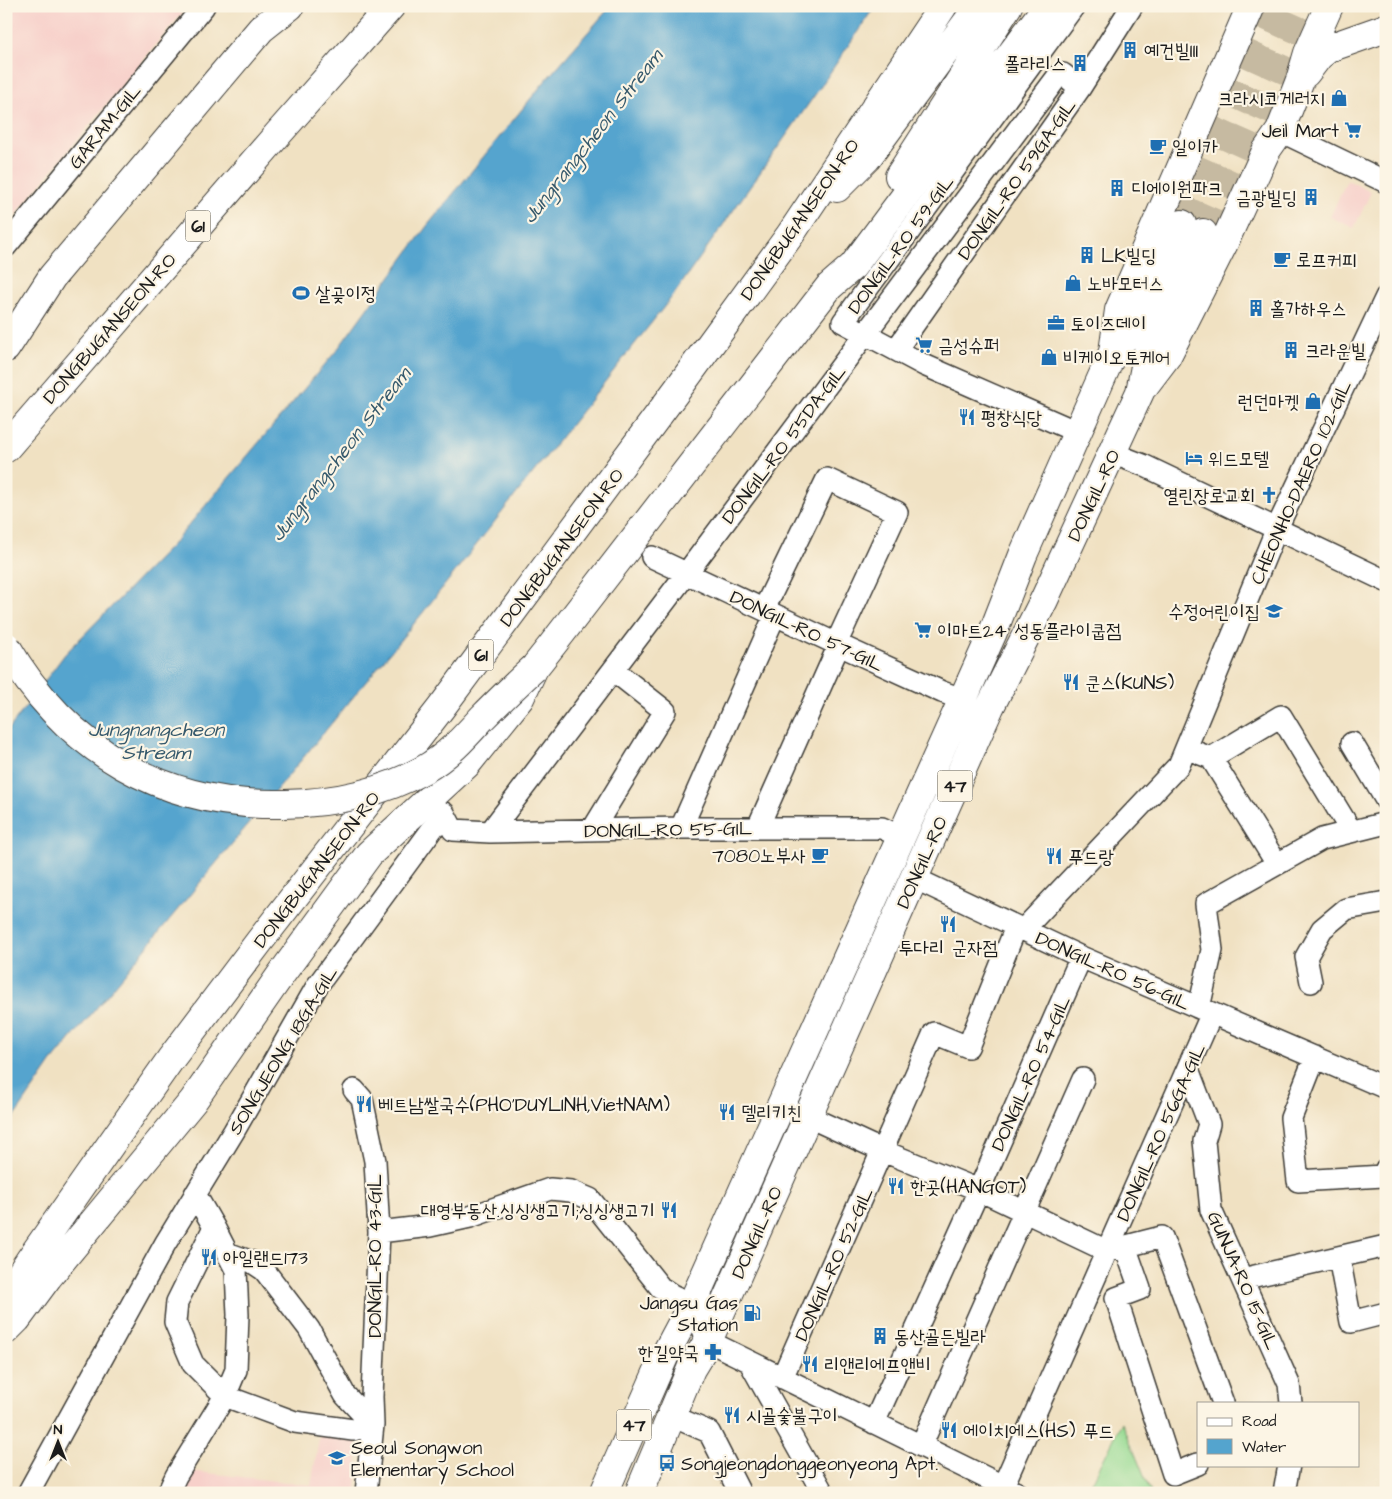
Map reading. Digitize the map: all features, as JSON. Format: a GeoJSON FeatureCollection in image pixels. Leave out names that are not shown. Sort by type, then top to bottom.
{"type":"FeatureCollection","features":[{"type":"Feature","properties":{"kind":"main road"},"geometry":{"type":"LineString","coordinates":[[6,348],[52,277],[261,29],[276,6]]}},
{"type":"Feature","properties":{"kind":"main road"},"geometry":{"type":"LineString","coordinates":[[261,29],[290,6]]}},
{"type":"Feature","properties":{"kind":"main road","name":"DONGBUGANSEON-RO"},"geometry":{"type":"LineString","coordinates":[[6,448],[391,6]]}},
{"type":"Feature","properties":{"kind":"main road","name":"DONGBUGANSEON-RO"},"geometry":{"type":"LineString","coordinates":[[6,1296],[30,1258],[170,1060],[265,934],[441,708],[567,540],[790,235],[943,6]]}},
{"type":"Feature","properties":{"kind":"main road"},"geometry":{"type":"LineString","coordinates":[[790,235],[867,158],[979,6]]}},
{"type":"Feature","properties":{"kind":"main road"},"geometry":{"type":"LineString","coordinates":[[829,288],[842,261],[881,204],[1008,6]]}},
{"type":"Feature","properties":{"kind":"main road"},"geometry":{"type":"LineString","coordinates":[[6,646],[22,671],[55,712],[103,754],[156,782],[210,799],[264,805],[334,801],[369,793],[397,783],[446,756],[534,668],[829,288],[854,266],[1047,6]]}},
{"type":"Feature","properties":{"kind":"main road"},"geometry":{"type":"LineString","coordinates":[[1113,352],[1119,310],[1251,6]]}},
{"type":"Feature","properties":{"kind":"main road"},"geometry":{"type":"LineString","coordinates":[[1140,392],[1167,356],[1224,243],[1266,151],[1280,131],[1300,80],[1308,53],[1329,6]]}},
{"type":"Feature","properties":{"kind":"main road"},"geometry":{"type":"LineString","coordinates":[[1300,80],[1319,56],[1329,48],[1386,28]]}},
{"type":"Feature","properties":{"kind":"main road","name":"DONGIL-RO"},"geometry":{"type":"LineString","coordinates":[[604,1493],[664,1358],[692,1304],[993,632],[1023,555],[1113,352],[1140,318],[1193,228],[1149,346],[1140,392],[1044,600],[990,707],[708,1340],[691,1369],[642,1487]]}},
{"type":"Feature","properties":{"kind":"main road"},"geometry":{"type":"LineString","coordinates":[[6,324],[27,298],[52,277]]}},
{"type":"Feature","properties":{"kind":"main road"},"geometry":{"type":"LineString","coordinates":[[6,1330],[17,1319],[48,1277],[193,1101],[353,874],[369,854],[466,765],[520,698],[534,668]]}},
{"type":"Feature","properties":{"kind":"main road"},"geometry":{"type":"LineString","coordinates":[[638,1415],[651,1410],[658,1414],[646,1440],[642,1487]]}},
{"type":"Feature","properties":{"kind":"street","name":"GARAM-GIL"},"geometry":{"type":"LineString","coordinates":[[6,246],[204,6]]}},
{"type":"Feature","properties":{"kind":"street","name":"DONGIL-RO 59-GIL"},"geometry":{"type":"LineString","coordinates":[[1074,6],[843,322],[865,335],[963,383],[1077,432]]}},
{"type":"Feature","properties":{"kind":"street","name":"DONGIL-RO 59GA-GIL"},"geometry":{"type":"LineString","coordinates":[[896,350],[1080,88],[1132,6]]}},
{"type":"Feature","properties":{"kind":"street","name":"DONGIL-RO 55DA-GIL"},"geometry":{"type":"LineString","coordinates":[[490,832],[686,574],[1058,76],[1062,74],[1080,88]]}},
{"type":"Feature","properties":{"kind":"street"},"geometry":{"type":"LineString","coordinates":[[1280,131],[1386,182]]}},
{"type":"Feature","properties":{"kind":"street","name":"CHEONHO-DAERO 102-GIL"},"geometry":{"type":"LineString","coordinates":[[1020,929],[1179,764],[1277,528],[1386,297]]}},
{"type":"Feature","properties":{"kind":"street"},"geometry":{"type":"LineString","coordinates":[[1112,453],[1143,465],[1386,581]]}},
{"type":"Feature","properties":{"kind":"street"},"geometry":{"type":"LineString","coordinates":[[681,828],[769,612],[826,479],[897,512],[837,644],[758,827]]}},
{"type":"Feature","properties":{"kind":"street","name":"DONGIL-RO 57-GIL"},"geometry":{"type":"LineString","coordinates":[[652,557],[837,644],[942,692],[962,699]]}},
{"type":"Feature","properties":{"kind":"street"},"geometry":{"type":"LineString","coordinates":[[593,829],[665,711],[613,670]]}},
{"type":"Feature","properties":{"kind":"street"},"geometry":{"type":"LineString","coordinates":[[1211,758],[1281,716],[1351,831]]}},
{"type":"Feature","properties":{"kind":"street"},"geometry":{"type":"LineString","coordinates":[[1352,743],[1386,800]]}},
{"type":"Feature","properties":{"kind":"street"},"geometry":{"type":"LineString","coordinates":[[1186,748],[1211,758],[1277,864],[1322,839],[1386,823]]}},
{"type":"Feature","properties":{"kind":"street","name":"DONGIL-RO 55-GIL"},"geometry":{"type":"LineString","coordinates":[[444,813],[453,830],[490,832],[758,827],[882,828],[901,837]]}},
{"type":"Feature","properties":{"kind":"street","name":"SONGJEONG 18GA-GIL"},"geometry":{"type":"LineString","coordinates":[[28,1493],[195,1194],[234,1131],[317,986],[444,813]]}},
{"type":"Feature","properties":{"kind":"street","name":"DONGIL-RO 56GA-GIL"},"geometry":{"type":"LineString","coordinates":[[1007,1491],[1116,1249],[1188,1069],[1206,1011],[1212,950],[1206,904],[1277,864]]}},
{"type":"Feature","properties":{"kind":"street","name":"DONGIL-RO 56-GIL"},"geometry":{"type":"LineString","coordinates":[[914,878],[1081,957],[1386,1088]]}},
{"type":"Feature","properties":{"kind":"street"},"geometry":{"type":"LineString","coordinates":[[1311,982],[1306,957],[1322,929],[1346,909],[1386,902]]}},
{"type":"Feature","properties":{"kind":"street"},"geometry":{"type":"LineString","coordinates":[[883,1151],[934,1033],[968,1047],[1020,929]]}},
{"type":"Feature","properties":{"kind":"street","name":"DONGIL-RO 54-GIL"},"geometry":{"type":"LineString","coordinates":[[979,1190],[1081,957]]}},
{"type":"Feature","properties":{"kind":"street"},"geometry":{"type":"LineString","coordinates":[[1315,1058],[1291,1118],[1298,1181],[1383,1176],[1386,1169]]}},
{"type":"Feature","properties":{"kind":"street","name":"GUNJA-RO 15-GIL"},"geometry":{"type":"LineString","coordinates":[[1188,1069],[1209,1124],[1204,1141],[1211,1210],[1289,1384],[1291,1402]]}},
{"type":"Feature","properties":{"kind":"street"},"geometry":{"type":"LineString","coordinates":[[921,1446],[1083,1079]]}},
{"type":"Feature","properties":{"kind":"street","name":"DONGIL-RO 43-GIL"},"geometry":{"type":"LineString","coordinates":[[354,1090],[362,1099],[373,1153],[379,1232],[372,1397],[373,1425],[366,1493]]}},
{"type":"Feature","properties":{"kind":"street"},"geometry":{"type":"LineString","coordinates":[[807,1116],[883,1151],[1116,1249]]}},
{"type":"Feature","properties":{"kind":"street","name":"DONGIL-RO 52-GIL"},"geometry":{"type":"LineString","coordinates":[[782,1378],[883,1151]]}},
{"type":"Feature","properties":{"kind":"street"},"geometry":{"type":"LineString","coordinates":[[379,1232],[430,1226],[470,1217],[550,1189],[571,1191],[590,1199],[660,1287],[692,1304],[708,1340],[1007,1491]]}},
{"type":"Feature","properties":{"kind":"street"},"geometry":{"type":"LineString","coordinates":[[874,1423],[979,1190]]}},
{"type":"Feature","properties":{"kind":"street"},"geometry":{"type":"LineString","coordinates":[[168,1493],[176,1476],[225,1396],[236,1370],[238,1315],[236,1270],[195,1194]]}},
{"type":"Feature","properties":{"kind":"street"},"geometry":{"type":"LineString","coordinates":[[214,1227],[177,1302],[175,1322],[193,1364],[225,1396],[294,1422],[353,1430],[373,1425],[345,1395],[309,1329],[264,1270],[252,1262],[227,1253]]}},
{"type":"Feature","properties":{"kind":"street","name":"DONGIL-RO 56GA-GIL"},"geometry":{"type":"LineString","coordinates":[[1116,1249],[1162,1237],[1223,1402]]}},
{"type":"Feature","properties":{"kind":"street"},"geometry":{"type":"LineString","coordinates":[[1242,1279],[1386,1246]]}},
{"type":"Feature","properties":{"kind":"street","name":"DONGIL-RO 56GA-GIL"},"geometry":{"type":"LineString","coordinates":[[1116,1249],[1140,1289],[1116,1298],[1173,1474],[1197,1464]]}},
{"type":"Feature","properties":{"kind":"street"},"geometry":{"type":"LineString","coordinates":[[1339,1257],[1351,1322],[1386,1313]]}},
{"type":"Feature","properties":{"kind":"street"},"geometry":{"type":"LineString","coordinates":[[748,1361],[823,1493]]}},
{"type":"Feature","properties":{"kind":"street"},"geometry":{"type":"LineString","coordinates":[[672,1416],[709,1432],[740,1493]]}},
{"type":"Feature","properties":{"kind":"street"},"geometry":{"type":"LineString","coordinates":[[1284,1493],[1289,1466]]}},
{"type":"Feature","properties":{"kind":"shaded area"},"geometry":{"type":"Polygon","coordinates":[[[6,6],[188,6],[6,226],[6,6]]]}},
{"type":"Feature","properties":{"kind":"shaded area"},"geometry":{"type":"Polygon","coordinates":[[[1347,180],[1371,192],[1354,228],[1330,217],[1347,180]]]}},
{"type":"Feature","properties":{"kind":"shaded area","name":"Seoul Songwon Elementary School"},"geometry":{"type":"Polygon","coordinates":[[[320,1433],[352,1433],[358,1446],[356,1493],[173,1493],[181,1470],[311,1485],[320,1433]]]}},
{"type":"Feature","properties":{"kind":"green space"},"geometry":{"type":"Polygon","coordinates":[[[1122,1422],[1151,1493],[1087,1493],[1122,1422]]]}},
{"type":"Feature","properties":{"kind":"water","name":"Jungnangcheon Stream"},"geometry":{"type":"Polygon","coordinates":[[[611,6],[875,6],[817,92],[675,293],[421,615],[51,1063],[6,1129],[6,733],[65,654],[172,545],[337,350],[427,226],[545,81],[611,6]]]}},
{"type":"Feature","properties":{"kind":"tunnel"},"geometry":{"type":"LineString","coordinates":[[1182,224],[1280,6]]}},
{"type":"Feature","properties":{"kind":"tunnel"},"geometry":{"type":"LineString","coordinates":[[1203,233],[1304,6]]}},
{"type":"Feature","properties":{"kind":"place","name":"예건빌III"},"geometry":{"type":"Point","coordinates":[1130,50]}},
{"type":"Feature","properties":{"kind":"place","name":"폴라리스"},"geometry":{"type":"Point","coordinates":[1080,63]}},
{"type":"Feature","properties":{"kind":"place","name":"크라시코게러지"},"geometry":{"type":"Point","coordinates":[1339,98]}},
{"type":"Feature","properties":{"kind":"place","name":"Jeil Mart"},"geometry":{"type":"Point","coordinates":[1353,130]}},
{"type":"Feature","properties":{"kind":"place","name":"일이카"},"geometry":{"type":"Point","coordinates":[1158,146]}},
{"type":"Feature","properties":{"kind":"place","name":"디에이원파크"},"geometry":{"type":"Point","coordinates":[1117,188]}},
{"type":"Feature","properties":{"kind":"place","name":"금광빌딩"},"geometry":{"type":"Point","coordinates":[1311,197]}},
{"type":"Feature","properties":{"kind":"place","name":"LK빌딩"},"geometry":{"type":"Point","coordinates":[1087,255]}},
{"type":"Feature","properties":{"kind":"place","name":"로프커피"},"geometry":{"type":"Point","coordinates":[1282,259]}},
{"type":"Feature","properties":{"kind":"place","name":"노바모터스"},"geometry":{"type":"Point","coordinates":[1073,283]}},
{"type":"Feature","properties":{"kind":"place","name":"살곶이정"},"geometry":{"type":"Point","coordinates":[301,293]}},
{"type":"Feature","properties":{"kind":"place","name":"홀가하우스"},"geometry":{"type":"Point","coordinates":[1256,308]}},
{"type":"Feature","properties":{"kind":"place","name":"토이즈데이"},"geometry":{"type":"Point","coordinates":[1056,323]}},
{"type":"Feature","properties":{"kind":"place","name":"금성슈퍼"},"geometry":{"type":"Point","coordinates":[924,345]}},
{"type":"Feature","properties":{"kind":"place","name":"크라운빌"},"geometry":{"type":"Point","coordinates":[1291,350]}},
{"type":"Feature","properties":{"kind":"place","name":"비케이오토케어"},"geometry":{"type":"Point","coordinates":[1049,357]}},
{"type":"Feature","properties":{"kind":"place","name":"런던마켓"},"geometry":{"type":"Point","coordinates":[1313,401]}},
{"type":"Feature","properties":{"kind":"place","name":"평창식당"},"geometry":{"type":"Point","coordinates":[967,417]}},
{"type":"Feature","properties":{"kind":"place","name":"위드모텔"},"geometry":{"type":"Point","coordinates":[1194,458]}},
{"type":"Feature","properties":{"kind":"place","name":"열린장로교회"},"geometry":{"type":"Point","coordinates":[1269,495]}},
{"type":"Feature","properties":{"kind":"place","name":"수정어린이집"},"geometry":{"type":"Point","coordinates":[1274,611]}},
{"type":"Feature","properties":{"kind":"place","name":"이마트24 성동플라이쿱점"},"geometry":{"type":"Point","coordinates":[923,630]}},
{"type":"Feature","properties":{"kind":"place","name":"쿤스(KUNS)"},"geometry":{"type":"Point","coordinates":[1071,682]}},
{"type":"Feature","properties":{"kind":"place","name":"7080노부사"},"geometry":{"type":"Point","coordinates":[820,855]}},
{"type":"Feature","properties":{"kind":"place","name":"푸드랑"},"geometry":{"type":"Point","coordinates":[1054,856]}},
{"type":"Feature","properties":{"kind":"place","name":"투다리 군자점"},"geometry":{"type":"Point","coordinates":[948,924]}},
{"type":"Feature","properties":{"kind":"place","name":"베트남쌀국수(PHO'DUYLINH,VietNAM)"},"geometry":{"type":"Point","coordinates":[364,1104]}},
{"type":"Feature","properties":{"kind":"place","name":"델리키친"},"geometry":{"type":"Point","coordinates":[727,1112]}},
{"type":"Feature","properties":{"kind":"place","name":"한곳(HANGOT)"},"geometry":{"type":"Point","coordinates":[896,1186]}},
{"type":"Feature","properties":{"kind":"place","name":"대영부동산.싱싱생고기;싱싱생고기"},"geometry":{"type":"Point","coordinates":[669,1210]}},
{"type":"Feature","properties":{"kind":"place","name":"아일랜드173"},"geometry":{"type":"Point","coordinates":[209,1257]}},
{"type":"Feature","properties":{"kind":"place","name":"Jangsu Gas Station"},"geometry":{"type":"Point","coordinates":[752,1313]}},
{"type":"Feature","properties":{"kind":"place","name":"동산골든빌라"},"geometry":{"type":"Point","coordinates":[880,1336]}},
{"type":"Feature","properties":{"kind":"place","name":"한길약국"},"geometry":{"type":"Point","coordinates":[713,1352]}},
{"type":"Feature","properties":{"kind":"place","name":"리앤리에프앤비"},"geometry":{"type":"Point","coordinates":[810,1364]}},
{"type":"Feature","properties":{"kind":"place","name":"시골숯불구이"},"geometry":{"type":"Point","coordinates":[732,1415]}},
{"type":"Feature","properties":{"kind":"place","name":"에이치에스(HS) 푸드"},"geometry":{"type":"Point","coordinates":[949,1430]}},
{"type":"Feature","properties":{"kind":"place","name":"Seoul Songwon Elementary School"},"geometry":{"type":"Point","coordinates":[337,1458]}},
{"type":"Feature","properties":{"kind":"place","name":"Songjeongdonggeonyeong Apt."},"geometry":{"type":"Point","coordinates":[667,1463]}},
{"type":"Feature","properties":{"kind":"water label","name":"Jungrangcheon Stream"},"geometry":{"type":"Point","coordinates":[592,136]}},
{"type":"Feature","properties":{"kind":"water label","name":"Jungrangcheon Stream"},"geometry":{"type":"Point","coordinates":[340,454]}}]}
